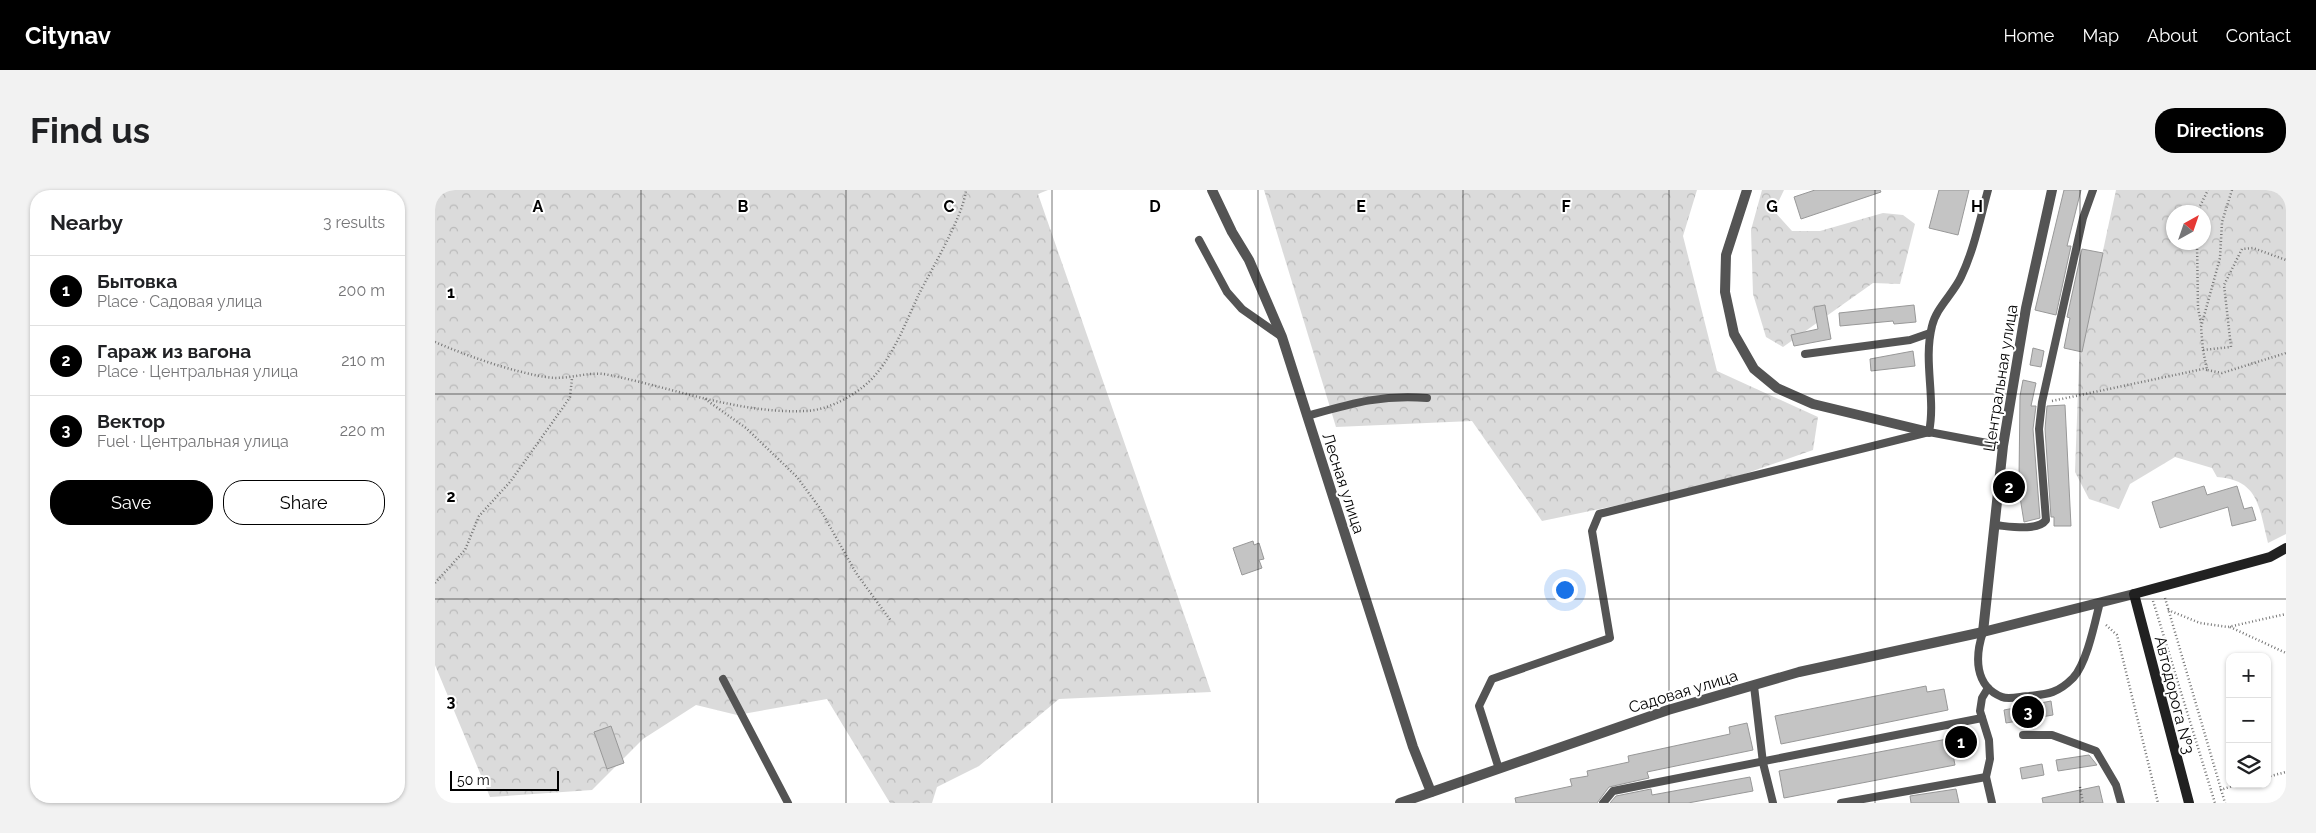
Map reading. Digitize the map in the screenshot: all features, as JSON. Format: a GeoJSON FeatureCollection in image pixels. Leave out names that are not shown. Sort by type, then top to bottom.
{"type":"FeatureCollection","features":[{"type":"Feature","properties":{"kind":"street","name":"Лесная улица"},"geometry":{"type":"LineString","coordinates":[[1212,190],[1232,232],[1249,260],[1282,336],[1413,747],[1431,792]]}},
{"type":"Feature","properties":{"kind":"street"},"geometry":{"type":"LineString","coordinates":[[1747,190],[1727,255],[1725,292],[1734,334],[1754,369],[1777,388],[1813,404],[1929,432]]}},
{"type":"Feature","properties":{"kind":"street","name":"Центральная улица"},"geometry":{"type":"LineString","coordinates":[[1983,632],[2003,446],[2027,300],[2052,190]]}},
{"type":"Feature","properties":{"kind":"street"},"geometry":{"type":"LineString","coordinates":[[2134,594],[2270,557],[2286,548]]}},
{"type":"Feature","properties":{"kind":"street","name":"Садовая улица"},"geometry":{"type":"LineString","coordinates":[[1400,803],[1668,710],[1799,672],[1983,632],[2134,594]]}},
{"type":"Feature","properties":{"kind":"street","name":"Автодорога №3"},"geometry":{"type":"LineString","coordinates":[[2134,594],[2189,803]]}},
{"type":"Feature","properties":{"kind":"lane"},"geometry":{"type":"LineString","coordinates":[[1929,432],[1932,418],[1929,386],[1930,333],[1939,311],[1961,279],[1971,253],[1988,190]]}},
{"type":"Feature","properties":{"kind":"lane"},"geometry":{"type":"LineString","coordinates":[[1994,525],[2035,527],[2043,524],[2046,520],[2039,429],[2042,402],[2083,218],[2093,190]]}},
{"type":"Feature","properties":{"kind":"lane"},"geometry":{"type":"LineString","coordinates":[[1199,240],[1227,292],[1242,309],[1282,336]]}},
{"type":"Feature","properties":{"kind":"lane"},"geometry":{"type":"LineString","coordinates":[[1805,354],[1910,340],[1930,333]]}},
{"type":"Feature","properties":{"kind":"lane"},"geometry":{"type":"LineString","coordinates":[[1307,416],[1358,401],[1390,397],[1427,398]]}},
{"type":"Feature","properties":{"kind":"lane"},"geometry":{"type":"LineString","coordinates":[[1499,769],[1479,706],[1492,679],[1610,638],[1592,531],[1599,514],[1929,432],[2003,446]]}},
{"type":"Feature","properties":{"kind":"lane"},"geometry":{"type":"LineString","coordinates":[[1983,632],[1977,652],[1979,672],[1988,688],[2003,698],[2054,693],[2075,676],[2090,643],[2100,602]]}},
{"type":"Feature","properties":{"kind":"lane"},"geometry":{"type":"LineString","coordinates":[[723,679],[789,803]]}},
{"type":"Feature","properties":{"kind":"lane"},"geometry":{"type":"LineString","coordinates":[[1754,686],[1763,763],[1773,803]]}},
{"type":"Feature","properties":{"kind":"lane"},"geometry":{"type":"LineString","coordinates":[[1988,688],[1980,711],[1989,740],[1990,759],[1986,777],[1992,803]]}},
{"type":"Feature","properties":{"kind":"lane"},"geometry":{"type":"LineString","coordinates":[[1603,803],[1613,792],[1982,718]]}},
{"type":"Feature","properties":{"kind":"lane"},"geometry":{"type":"LineString","coordinates":[[2023,735],[2052,735],[2096,751],[2116,785],[2121,803]]}},
{"type":"Feature","properties":{"kind":"lane"},"geometry":{"type":"LineString","coordinates":[[1841,803],[1986,777]]}},
{"type":"Feature","properties":{"kind":"path"},"geometry":{"type":"LineString","coordinates":[[435,342],[465,355],[547,377],[572,378],[593,372],[702,397],[769,409],[807,411],[833,404],[854,394],[877,374],[893,349],[951,230],[966,190]]}},
{"type":"Feature","properties":{"kind":"path"},"geometry":{"type":"LineString","coordinates":[[2200,205],[2208,190]]}},
{"type":"Feature","properties":{"kind":"path"},"geometry":{"type":"LineString","coordinates":[[2202,325],[2220,258],[2222,222],[2232,190]]}},
{"type":"Feature","properties":{"kind":"path"},"geometry":{"type":"LineString","coordinates":[[2203,350],[2231,347],[2224,285],[2242,249],[2253,248],[2286,260]]}},
{"type":"Feature","properties":{"kind":"path"},"geometry":{"type":"LineString","coordinates":[[2197,250],[2198,308],[2202,325],[2203,350],[2207,370]]}},
{"type":"Feature","properties":{"kind":"path"},"geometry":{"type":"LineString","coordinates":[[2042,402],[2203,369],[2223,373],[2286,353]]}},
{"type":"Feature","properties":{"kind":"path"},"geometry":{"type":"LineString","coordinates":[[435,583],[462,554],[479,516],[510,482],[564,406],[570,397],[572,378]]}},
{"type":"Feature","properties":{"kind":"path"},"geometry":{"type":"LineString","coordinates":[[702,397],[746,428],[797,477],[819,507],[856,573],[891,620]]}},
{"type":"Feature","properties":{"kind":"path"},"geometry":{"type":"LineString","coordinates":[[2165,586],[2168,610],[2225,803]]}},
{"type":"Feature","properties":{"kind":"path"},"geometry":{"type":"LineString","coordinates":[[2149,590],[2215,803]]}},
{"type":"Feature","properties":{"kind":"path"},"geometry":{"type":"LineString","coordinates":[[2168,610],[2200,624],[2228,627],[2286,653]]}},
{"type":"Feature","properties":{"kind":"path"},"geometry":{"type":"LineString","coordinates":[[2228,627],[2286,614]]}},
{"type":"Feature","properties":{"kind":"path"},"geometry":{"type":"LineString","coordinates":[[2096,621],[2110,627],[2117,635],[2158,803]]}},
{"type":"Feature","properties":{"kind":"path"},"geometry":{"type":"LineString","coordinates":[[2271,776],[2286,772]]}},
{"type":"Feature","properties":{"kind":"path"},"geometry":{"type":"LineString","coordinates":[[2080,787],[2083,803]]}},
{"type":"Feature","properties":{"kind":"path"},"geometry":{"type":"LineString","coordinates":[[2220,790],[2226,788]]}},
{"type":"Feature","properties":{"kind":"green space"},"geometry":{"type":"Polygon","coordinates":[[[435,190],[1048,190],[1038,194],[1211,692],[1059,699],[979,766],[937,787],[932,803],[890,803],[827,699],[737,715],[696,705],[643,739],[592,790],[490,797],[435,665],[435,190]]]}},
{"type":"Feature","properties":{"kind":"green space"},"geometry":{"type":"Polygon","coordinates":[[[1264,190],[1697,190],[1683,236],[1717,371],[1818,417],[1813,450],[1710,486],[1542,521],[1472,421],[1336,427],[1264,190]]]}},
{"type":"Feature","properties":{"kind":"green space"},"geometry":{"type":"Polygon","coordinates":[[[1762,190],[1784,190],[1774,211],[1792,231],[1820,231],[1883,213],[1903,215],[1915,224],[1900,284],[1873,283],[1783,347],[1766,337],[1753,294],[1751,230],[1762,190]]]}},
{"type":"Feature","properties":{"kind":"green space"},"geometry":{"type":"Polygon","coordinates":[[[2116,190],[2286,190],[2286,534],[2268,543],[2259,508],[2250,490],[2231,479],[2217,477],[2212,468],[2175,457],[2130,484],[2119,509],[2089,499],[2075,472],[2079,363],[2116,190]]]}},
{"type":"Feature","properties":{"kind":"building"},"geometry":{"type":"Polygon","coordinates":[[[1815,190],[1880,190],[1881,192],[1801,219],[1794,197],[1815,190]]]}},
{"type":"Feature","properties":{"kind":"building"},"geometry":{"type":"Polygon","coordinates":[[[1939,190],[1969,190],[1958,235],[1929,228],[1939,190]]]}},
{"type":"Feature","properties":{"kind":"building"},"geometry":{"type":"Polygon","coordinates":[[[2064,190],[2081,190],[2067,246],[2071,246],[2056,315],[2035,310],[2064,190]]]}},
{"type":"Feature","properties":{"kind":"building"},"geometry":{"type":"Polygon","coordinates":[[[2082,249],[2103,253],[2082,352],[2064,348],[2070,318],[2067,317],[2082,249]]]}},
{"type":"Feature","properties":{"kind":"building"},"geometry":{"type":"Polygon","coordinates":[[[1825,305],[1831,339],[1794,346],[1791,335],[1818,329],[1814,307],[1825,305]]]}},
{"type":"Feature","properties":{"kind":"building"},"geometry":{"type":"Polygon","coordinates":[[[1914,305],[1916,322],[1894,324],[1893,321],[1840,326],[1839,313],[1914,305]]]}},
{"type":"Feature","properties":{"kind":"building"},"geometry":{"type":"Polygon","coordinates":[[[2033,348],[2044,351],[2041,367],[2030,365],[2033,348]]]}},
{"type":"Feature","properties":{"kind":"building"},"geometry":{"type":"Polygon","coordinates":[[[1913,351],[1915,366],[1871,371],[1870,359],[1913,351]]]}},
{"type":"Feature","properties":{"kind":"building"},"geometry":{"type":"Polygon","coordinates":[[[2023,380],[2036,383],[2031,406],[2036,406],[2033,429],[2040,518],[2024,522],[2020,497],[2005,495],[2007,477],[2019,479],[2020,396],[2023,380]]]}},
{"type":"Feature","properties":{"kind":"building"},"geometry":{"type":"Polygon","coordinates":[[[2065,405],[2071,526],[2054,526],[2054,517],[2051,517],[2045,429],[2047,406],[2065,405]]]}},
{"type":"Feature","properties":{"kind":"building"},"geometry":{"type":"Polygon","coordinates":[[[2204,486],[2207,495],[2237,486],[2244,509],[2252,507],[2256,520],[2232,526],[2228,507],[2160,528],[2152,502],[2204,486]]]}},
{"type":"Feature","properties":{"kind":"building"},"geometry":{"type":"Polygon","coordinates":[[[1253,541],[1254,545],[1259,543],[1264,559],[1259,560],[1262,568],[1242,575],[1233,548],[1253,541]]]}},
{"type":"Feature","properties":{"kind":"building"},"geometry":{"type":"Polygon","coordinates":[[[1926,686],[1927,692],[1944,689],[1948,710],[1781,744],[1775,716],[1926,686]]]}},
{"type":"Feature","properties":{"kind":"building"},"geometry":{"type":"Polygon","coordinates":[[[2051,701],[2053,715],[2006,723],[2004,710],[2051,701]]]}},
{"type":"Feature","properties":{"kind":"building"},"geometry":{"type":"Polygon","coordinates":[[[1747,723],[1753,750],[1647,772],[1649,778],[1609,787],[1597,803],[1516,803],[1515,798],[1572,786],[1570,779],[1588,776],[1587,771],[1629,762],[1628,756],[1730,734],[1729,727],[1747,723]]]}},
{"type":"Feature","properties":{"kind":"building"},"geometry":{"type":"Polygon","coordinates":[[[611,726],[624,763],[607,769],[594,732],[611,726]]]}},
{"type":"Feature","properties":{"kind":"building"},"geometry":{"type":"Polygon","coordinates":[[[1963,736],[1966,747],[1952,750],[1955,765],[1784,798],[1779,771],[1963,736]]]}},
{"type":"Feature","properties":{"kind":"building"},"geometry":{"type":"Polygon","coordinates":[[[2089,755],[2097,765],[2058,771],[2056,760],[2089,755]]]}},
{"type":"Feature","properties":{"kind":"building"},"geometry":{"type":"Polygon","coordinates":[[[2042,764],[2044,775],[2022,779],[2020,768],[2042,764]]]}},
{"type":"Feature","properties":{"kind":"building"},"geometry":{"type":"Polygon","coordinates":[[[1750,777],[1753,791],[1688,803],[1610,803],[1616,796],[1651,789],[1652,795],[1750,777]]]}},
{"type":"Feature","properties":{"kind":"building"},"geometry":{"type":"Polygon","coordinates":[[[2099,786],[2103,803],[2043,803],[2042,798],[2099,786]]]}},
{"type":"Feature","properties":{"kind":"building"},"geometry":{"type":"Polygon","coordinates":[[[1956,789],[1959,803],[1911,803],[1910,796],[1956,789]]]}},
{"type":"Feature","properties":{"kind":"place","name":"Гараж из вагона"},"geometry":{"type":"Point","coordinates":[2009,487]}},
{"type":"Feature","properties":{"kind":"place","name":"Вектор"},"geometry":{"type":"Point","coordinates":[2028,712]}},
{"type":"Feature","properties":{"kind":"place","name":"Бытовка"},"geometry":{"type":"Point","coordinates":[1961,742]}}]}
